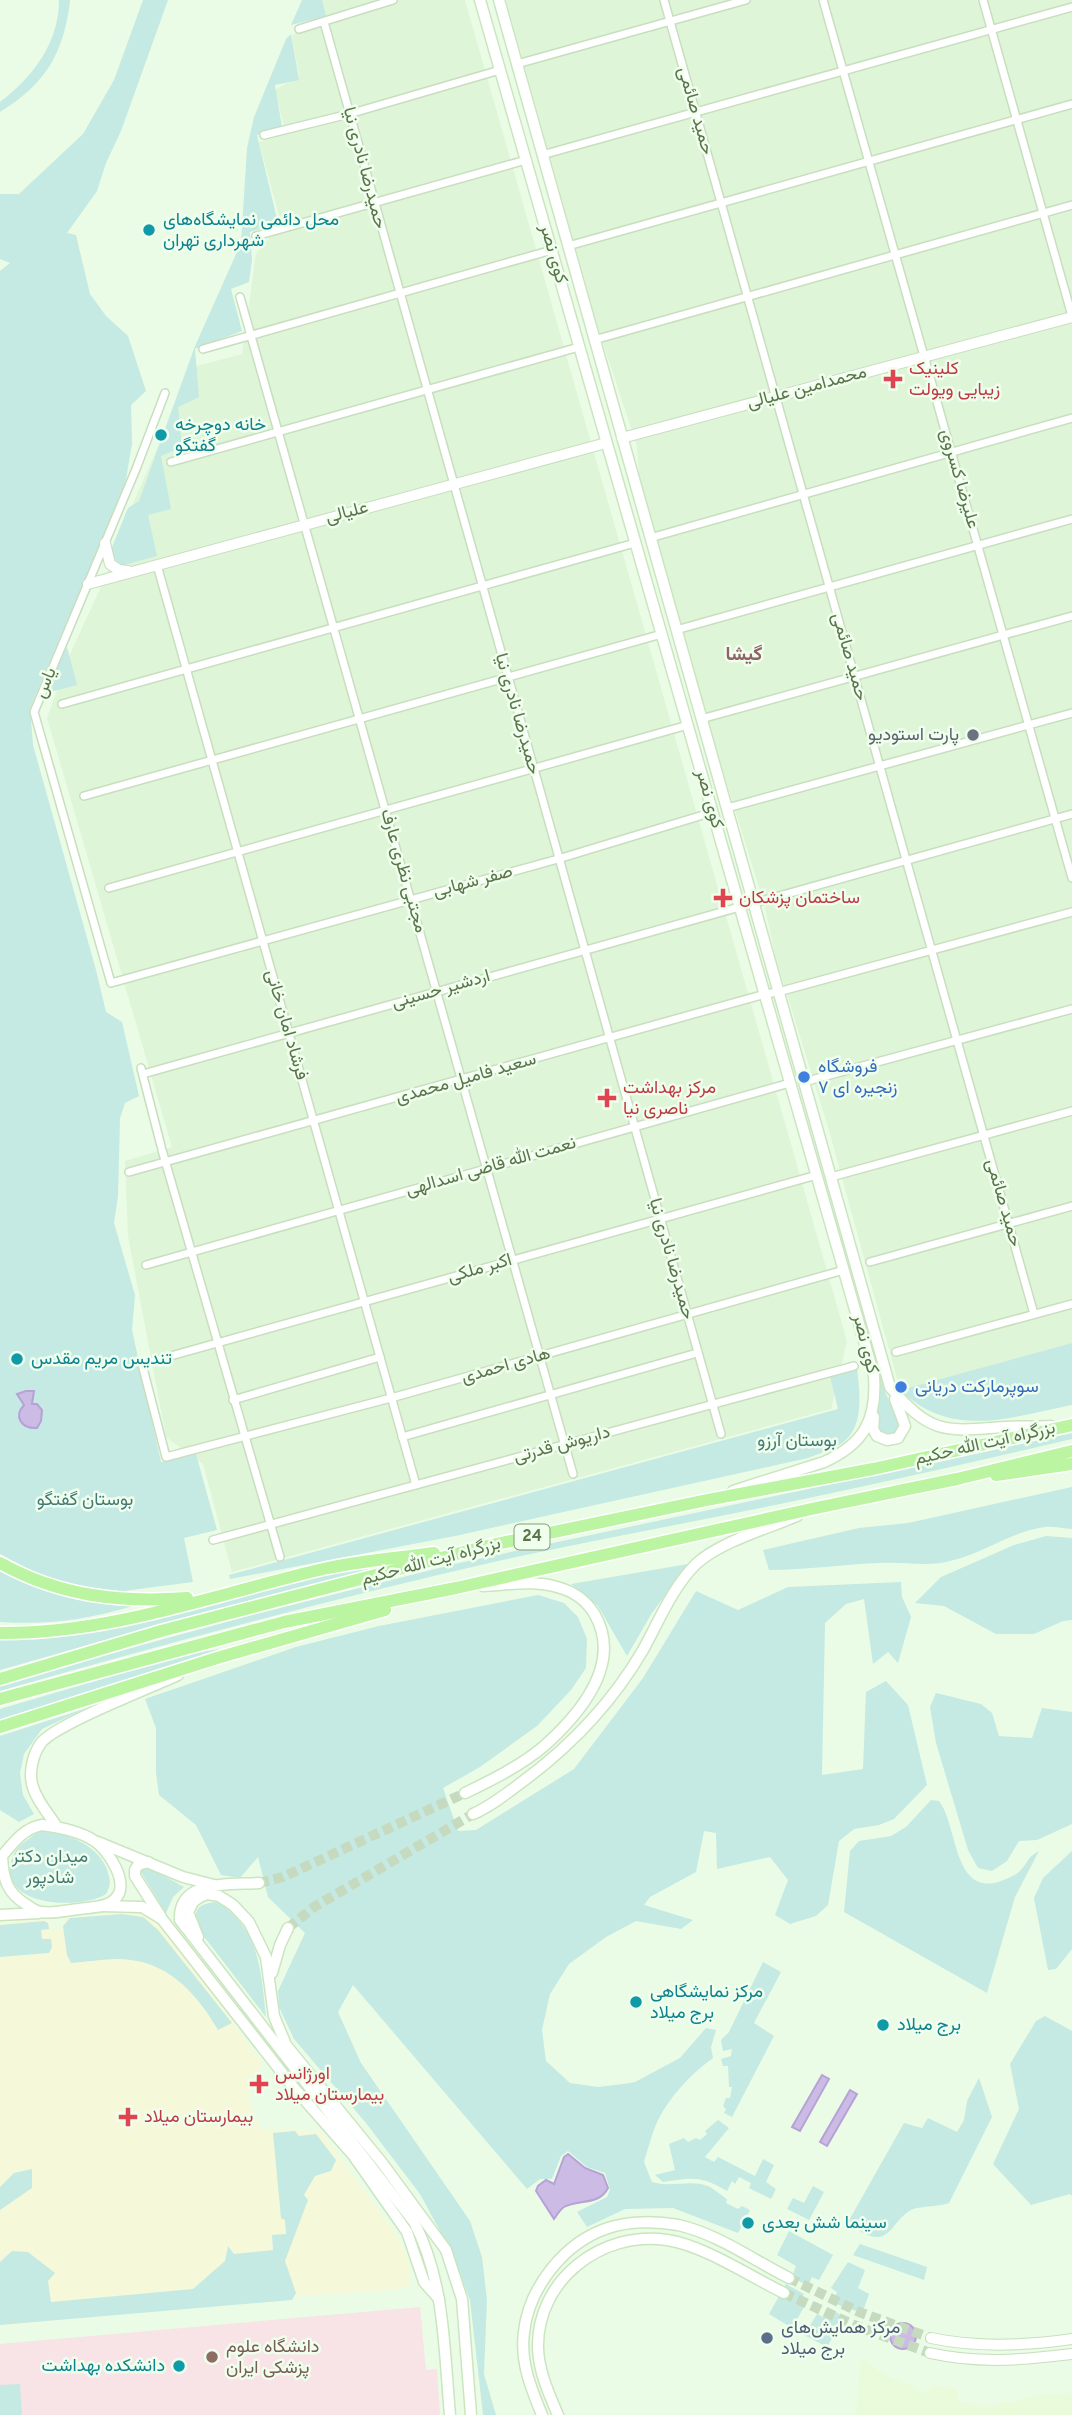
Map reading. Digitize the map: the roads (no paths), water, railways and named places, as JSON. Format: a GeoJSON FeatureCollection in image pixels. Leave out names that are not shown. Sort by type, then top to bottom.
{"type":"FeatureCollection","features":[{"type":"Feature","properties":{"kind":"highway","name":"بزرگراه آیت الله حکیم"},"geometry":{"type":"LineString","coordinates":[[0,1678],[172,1628],[487,1546],[873,1469],[1069,1425]]}},
{"type":"Feature","properties":{"kind":"highway","name":"بزرگراه آیت الله حکیم"},"geometry":{"type":"LineString","coordinates":[[0,1699],[284,1622],[456,1588],[957,1479],[1072,1451]]}},
{"type":"Feature","properties":{"kind":"highway"},"geometry":{"type":"LineString","coordinates":[[957,1479],[1039,1471],[1072,1464]]}},
{"type":"Feature","properties":{"kind":"highway"},"geometry":{"type":"LineString","coordinates":[[0,1633],[59,1631],[99,1626],[327,1568],[487,1546]]}},
{"type":"Feature","properties":{"kind":"highway"},"geometry":{"type":"LineString","coordinates":[[0,1563],[58,1588],[106,1598],[151,1600],[218,1595]]}},
{"type":"Feature","properties":{"kind":"highway"},"geometry":{"type":"LineString","coordinates":[[0,1727],[216,1658],[456,1588]]}},
{"type":"Feature","properties":{"kind":"main road","name":"کوی نصر"},"geometry":{"type":"LineString","coordinates":[[481,0],[874,1376],[874,1399],[865,1431],[859,1440],[836,1456],[707,1500]]}},
{"type":"Feature","properties":{"kind":"main road","name":"کوی نصر"},"geometry":{"type":"LineString","coordinates":[[499,0],[890,1387],[906,1407],[921,1418],[949,1430],[1069,1425]]}},
{"type":"Feature","properties":{"kind":"main road"},"geometry":{"type":"LineString","coordinates":[[606,443],[622,438]]}},
{"type":"Feature","properties":{"kind":"main road"},"geometry":{"type":"LineString","coordinates":[[874,1399],[874,1433],[881,1439],[898,1438],[905,1426],[890,1387]]}},
{"type":"Feature","properties":{"kind":"main road"},"geometry":{"type":"LineString","coordinates":[[473,1814],[548,1763],[592,1722],[625,1678],[674,1593],[699,1562],[737,1541],[816,1508]]}},
{"type":"Feature","properties":{"kind":"main road"},"geometry":{"type":"LineString","coordinates":[[456,1588],[531,1583],[557,1587],[580,1598],[591,1608],[603,1637],[604,1664],[599,1678],[572,1717],[543,1746],[517,1765],[465,1793]]}},
{"type":"Feature","properties":{"kind":"main road"},"geometry":{"type":"LineString","coordinates":[[57,1827],[37,1797],[32,1782],[31,1769],[42,1742],[60,1728],[216,1658]]}},
{"type":"Feature","properties":{"kind":"main road"},"geometry":{"type":"LineString","coordinates":[[489,1781],[500,1798]]}},
{"type":"Feature","properties":{"kind":"main road"},"geometry":{"type":"LineString","coordinates":[[42,1912],[26,1905],[10,1892],[1,1857],[14,1841],[28,1830],[42,1825],[57,1827],[183,1877],[217,1886]]}},
{"type":"Feature","properties":{"kind":"main road"},"geometry":{"type":"LineString","coordinates":[[94,1840],[110,1859],[121,1886],[118,1896],[112,1902],[101,1906]]}},
{"type":"Feature","properties":{"kind":"main road"},"geometry":{"type":"LineString","coordinates":[[148,1862],[138,1865],[135,1876],[162,1919],[294,2088],[353,2155],[407,2232],[424,2282],[439,2299]]}},
{"type":"Feature","properties":{"kind":"main road"},"geometry":{"type":"LineString","coordinates":[[259,1882],[195,1890],[183,1901],[180,1920],[404,2207],[427,2250],[437,2281],[450,2415]]}},
{"type":"Feature","properties":{"kind":"main road"},"geometry":{"type":"LineString","coordinates":[[204,1949],[188,1912],[193,1902],[207,1894],[219,1896],[233,1905],[249,1922],[263,1948],[271,1980],[276,2024],[286,2045],[383,2164],[446,2250],[462,2299],[471,2415]]}},
{"type":"Feature","properties":{"kind":"main road"},"geometry":{"type":"LineString","coordinates":[[0,1915],[101,1906],[142,1907],[162,1919]]}},
{"type":"Feature","properties":{"kind":"main road"},"geometry":{"type":"LineString","coordinates":[[271,1980],[280,1945],[288,1928]]}},
{"type":"Feature","properties":{"kind":"main road"},"geometry":{"type":"LineString","coordinates":[[542,2415],[531,2389],[524,2361],[524,2331],[533,2299],[550,2270],[583,2241],[617,2226],[643,2223],[676,2225],[708,2235],[789,2278]]}},
{"type":"Feature","properties":{"kind":"main road"},"geometry":{"type":"LineString","coordinates":[[558,2415],[545,2384],[539,2359],[539,2333],[547,2305],[562,2279],[585,2257],[617,2243],[667,2240],[687,2245],[784,2293]]}},
{"type":"Feature","properties":{"kind":"street"},"geometry":{"type":"LineString","coordinates":[[299,29],[393,0]]}},
{"type":"Feature","properties":{"kind":"street","name":"حمید صائمی"},"geometry":{"type":"LineString","coordinates":[[664,0],[1034,1314]]}},
{"type":"Feature","properties":{"kind":"street"},"geometry":{"type":"LineString","coordinates":[[517,64],[746,0]]}},
{"type":"Feature","properties":{"kind":"street","name":"علیرضا کسروی"},"geometry":{"type":"LineString","coordinates":[[823,0],[1072,878]]}},
{"type":"Feature","properties":{"kind":"street"},"geometry":{"type":"LineString","coordinates":[[983,0],[1072,316]]}},
{"type":"Feature","properties":{"kind":"street"},"geometry":{"type":"LineString","coordinates":[[542,155],[1072,7]]}},
{"type":"Feature","properties":{"kind":"street","name":"حمیدرضا نادری نیا"},"geometry":{"type":"LineString","coordinates":[[324,22],[425,389],[721,1434]]}},
{"type":"Feature","properties":{"kind":"street"},"geometry":{"type":"LineString","coordinates":[[264,135],[349,114],[500,70]]}},
{"type":"Feature","properties":{"kind":"street"},"geometry":{"type":"LineString","coordinates":[[568,246],[1072,104]]}},
{"type":"Feature","properties":{"kind":"street"},"geometry":{"type":"LineString","coordinates":[[256,236],[526,160]]}},
{"type":"Feature","properties":{"kind":"street"},"geometry":{"type":"LineString","coordinates":[[594,340],[1072,205]]}},
{"type":"Feature","properties":{"kind":"street"},"geometry":{"type":"LineString","coordinates":[[203,349],[552,250]]}},
{"type":"Feature","properties":{"kind":"street","name":"مجتبی نظری عارف"},"geometry":{"type":"LineString","coordinates":[[240,297],[573,1474]]}},
{"type":"Feature","properties":{"kind":"street","name":"محمدامین علیالی"},"geometry":{"type":"LineString","coordinates":[[622,438],[1072,316]]}},
{"type":"Feature","properties":{"kind":"street"},"geometry":{"type":"LineString","coordinates":[[171,462],[579,347]]}},
{"type":"Feature","properties":{"kind":"street","name":"یاس"},"geometry":{"type":"LineString","coordinates":[[111,983],[34,712],[165,393]]}},
{"type":"Feature","properties":{"kind":"street"},"geometry":{"type":"LineString","coordinates":[[650,538],[1072,418]]}},
{"type":"Feature","properties":{"kind":"street","name":"علیالی"},"geometry":{"type":"LineString","coordinates":[[88,584],[606,443]]}},
{"type":"Feature","properties":{"kind":"street"},"geometry":{"type":"LineString","coordinates":[[676,630],[1072,519]]}},
{"type":"Feature","properties":{"kind":"street"},"geometry":{"type":"LineString","coordinates":[[62,704],[635,542]]}},
{"type":"Feature","properties":{"kind":"street"},"geometry":{"type":"LineString","coordinates":[[105,544],[110,564],[119,570],[132,572]]}},
{"type":"Feature","properties":{"kind":"street","name":"فرشاد امان خانی"},"geometry":{"type":"LineString","coordinates":[[157,565],[416,1485]]}},
{"type":"Feature","properties":{"kind":"street"},"geometry":{"type":"LineString","coordinates":[[701,719],[1072,616]]}},
{"type":"Feature","properties":{"kind":"street"},"geometry":{"type":"LineString","coordinates":[[84,796],[662,634]]}},
{"type":"Feature","properties":{"kind":"street"},"geometry":{"type":"LineString","coordinates":[[727,808],[1072,713]]}},
{"type":"Feature","properties":{"kind":"street"},"geometry":{"type":"LineString","coordinates":[[108,888],[688,725]]}},
{"type":"Feature","properties":{"kind":"street","name":"صفر شهابی"},"geometry":{"type":"LineString","coordinates":[[111,983],[558,859],[713,812]]}},
{"type":"Feature","properties":{"kind":"street","name":"اردشیر حسینی"},"geometry":{"type":"LineString","coordinates":[[166,1162],[142,1071],[1072,814]]}},
{"type":"Feature","properties":{"kind":"street","name":"سعید فامیل محمدی"},"geometry":{"type":"LineString","coordinates":[[129,1172],[765,994],[1072,912]]}},
{"type":"Feature","properties":{"kind":"street"},"geometry":{"type":"LineString","coordinates":[[804,1082],[1072,1009]]}},
{"type":"Feature","properties":{"kind":"street","name":"نعمت الله قاضی اسدالهی"},"geometry":{"type":"LineString","coordinates":[[146,1265],[790,1083]]}},
{"type":"Feature","properties":{"kind":"street"},"geometry":{"type":"LineString","coordinates":[[831,1177],[1072,1111]]}},
{"type":"Feature","properties":{"kind":"street"},"geometry":{"type":"LineString","coordinates":[[166,1162],[280,1557]]}},
{"type":"Feature","properties":{"kind":"street","name":"اکبر ملکی"},"geometry":{"type":"LineString","coordinates":[[166,1457],[142,1364],[817,1175]]}},
{"type":"Feature","properties":{"kind":"street"},"geometry":{"type":"LineString","coordinates":[[870,1262],[1072,1206]]}},
{"type":"Feature","properties":{"kind":"street","name":"هادی احمدی"},"geometry":{"type":"LineString","coordinates":[[166,1457],[391,1398],[844,1270]]}},
{"type":"Feature","properties":{"kind":"street"},"geometry":{"type":"LineString","coordinates":[[896,1352],[1072,1304]]}},
{"type":"Feature","properties":{"kind":"street"},"geometry":{"type":"LineString","coordinates":[[402,1437],[697,1353]]}},
{"type":"Feature","properties":{"kind":"street"},"geometry":{"type":"LineString","coordinates":[[233,1400],[380,1357]]}},
{"type":"Feature","properties":{"kind":"street","name":"داریوش قدرتی"},"geometry":{"type":"LineString","coordinates":[[212,1540],[854,1366]]}},
{"type":"Feature","properties":{"kind":"street"},"geometry":{"type":"LineString","coordinates":[[768,2285],[775,2271]]}},
{"type":"Feature","properties":{"kind":"street"},"geometry":{"type":"LineString","coordinates":[[931,2338],[974,2345],[1009,2345],[1072,2339]]}},
{"type":"Feature","properties":{"kind":"street"},"geometry":{"type":"LineString","coordinates":[[971,2360],[974,2345]]}},
{"type":"Feature","properties":{"kind":"street"},"geometry":{"type":"LineString","coordinates":[[1005,2361],[1009,2345]]}},
{"type":"Feature","properties":{"kind":"street"},"geometry":{"type":"LineString","coordinates":[[930,2354],[971,2360],[1005,2361],[1072,2354]]}},
{"type":"Feature","properties":{"kind":"tunnel"},"geometry":{"type":"LineString","coordinates":[[259,1883],[283,1877],[465,1793]]}},
{"type":"Feature","properties":{"kind":"tunnel"},"geometry":{"type":"LineString","coordinates":[[288,1928],[314,1907],[473,1814]]}},
{"type":"Feature","properties":{"kind":"tunnel"},"geometry":{"type":"LineString","coordinates":[[789,2278],[859,2312],[931,2338]]}},
{"type":"Feature","properties":{"kind":"tunnel"},"geometry":{"type":"LineString","coordinates":[[784,2293],[854,2325],[930,2353]]}},
{"type":"Feature","properties":{"kind":"place","name":"محل دائمی نمایشگاه‌های شهرداری تهران"},"geometry":{"type":"Point","coordinates":[149,230]}},
{"type":"Feature","properties":{"kind":"place","name":"کلینیک زیبایی ویولت"},"geometry":{"type":"Point","coordinates":[893,379]}},
{"type":"Feature","properties":{"kind":"place","name":"خانه دوچرخه گفتگو"},"geometry":{"type":"Point","coordinates":[161,435]}},
{"type":"Feature","properties":{"kind":"place","name":"پارت استودیو"},"geometry":{"type":"Point","coordinates":[973,735]}},
{"type":"Feature","properties":{"kind":"place","name":"ساختمان پزشکان"},"geometry":{"type":"Point","coordinates":[723,898]}},
{"type":"Feature","properties":{"kind":"place","name":"فروشگاه زنجیره ای ۷"},"geometry":{"type":"Point","coordinates":[804,1077]}},
{"type":"Feature","properties":{"kind":"place","name":"مرکز بهداشت ناصری نیا"},"geometry":{"type":"Point","coordinates":[607,1098]}},
{"type":"Feature","properties":{"kind":"place","name":"تندیس مریم مقدس"},"geometry":{"type":"Point","coordinates":[17,1359]}},
{"type":"Feature","properties":{"kind":"place","name":"سوپرمارکت دریانی"},"geometry":{"type":"Point","coordinates":[901,1387]}},
{"type":"Feature","properties":{"kind":"place","name":"مرکز نمایشگاهی برج میلاد"},"geometry":{"type":"Point","coordinates":[636,2002]}},
{"type":"Feature","properties":{"kind":"place","name":"برج میلاد"},"geometry":{"type":"Point","coordinates":[883,2025]}},
{"type":"Feature","properties":{"kind":"place","name":"اورژانس بیمارستان میلاد"},"geometry":{"type":"Point","coordinates":[259,2084]}},
{"type":"Feature","properties":{"kind":"place","name":"بیمارستان میلاد"},"geometry":{"type":"Point","coordinates":[128,2117]}},
{"type":"Feature","properties":{"kind":"place","name":"سینما شش بعدی"},"geometry":{"type":"Point","coordinates":[748,2223]}},
{"type":"Feature","properties":{"kind":"place","name":"مرکز همایش‌های برج میلاد"},"geometry":{"type":"Point","coordinates":[767,2338]}},
{"type":"Feature","properties":{"kind":"place","name":"دانشگاه علوم پزشکی ایران"},"geometry":{"type":"Point","coordinates":[212,2357]}},
{"type":"Feature","properties":{"kind":"place","name":"دانشکده بهداشت"},"geometry":{"type":"Point","coordinates":[179,2366]}},
{"type":"Feature","properties":{"kind":"district","name":"گیشا"},"geometry":{"type":"Point","coordinates":[744,655]}},
{"type":"Feature","properties":{"kind":"park label","name":"بوستان آرزو"},"geometry":{"type":"Point","coordinates":[797,1441]}},
{"type":"Feature","properties":{"kind":"park label","name":"بوستان گفتگو"},"geometry":{"type":"Point","coordinates":[85,1500]}},
{"type":"Feature","properties":{"kind":"park label","name":"میدان دکتر شادپور"},"geometry":{"type":"Point","coordinates":[50,1867]}}]}
